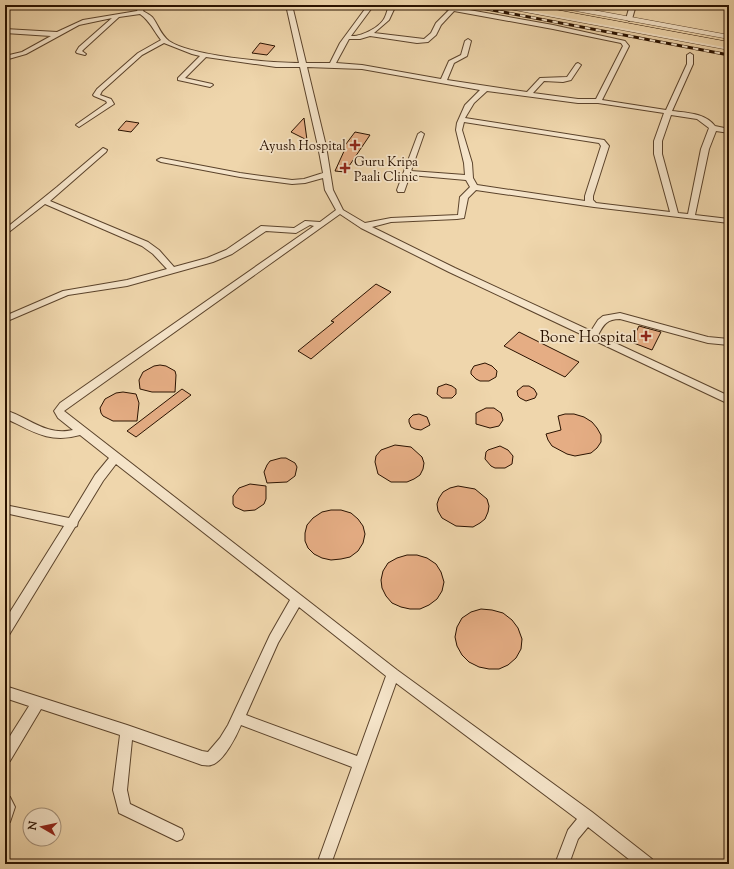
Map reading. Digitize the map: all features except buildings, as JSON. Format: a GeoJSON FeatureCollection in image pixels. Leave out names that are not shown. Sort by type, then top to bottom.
{"type":"FeatureCollection","features":[{"type":"Feature","properties":{"kind":"highway"},"geometry":{"type":"LineString","coordinates":[[514,5],[729,45]]}},
{"type":"Feature","properties":{"kind":"highway"},"geometry":{"type":"LineString","coordinates":[[536,5],[729,40]]}},
{"type":"Feature","properties":{"kind":"street"},"geometry":{"type":"LineString","coordinates":[[141,12],[140,9],[143,5]]}},
{"type":"Feature","properties":{"kind":"street"},"geometry":{"type":"LineString","coordinates":[[289,5],[304,66],[331,196],[340,211],[364,226],[452,270],[729,400]]}},
{"type":"Feature","properties":{"kind":"street"},"geometry":{"type":"LineString","coordinates":[[332,65],[348,37],[371,5]]}},
{"type":"Feature","properties":{"kind":"street"},"geometry":{"type":"LineString","coordinates":[[348,37],[362,38],[370,34],[385,22],[388,17],[389,10],[393,5]]}},
{"type":"Feature","properties":{"kind":"street"},"geometry":{"type":"LineString","coordinates":[[432,5],[623,42],[626,46],[598,102]]}},
{"type":"Feature","properties":{"kind":"street"},"geometry":{"type":"LineString","coordinates":[[498,5],[729,48]]}},
{"type":"Feature","properties":{"kind":"street"},"geometry":{"type":"LineString","coordinates":[[554,5],[729,37]]}},
{"type":"Feature","properties":{"kind":"street"},"geometry":{"type":"LineString","coordinates":[[629,19],[633,5]]}},
{"type":"Feature","properties":{"kind":"street"},"geometry":{"type":"LineString","coordinates":[[370,34],[426,41],[434,34],[438,24],[453,9]]}},
{"type":"Feature","properties":{"kind":"street"},"geometry":{"type":"LineString","coordinates":[[5,58],[20,55],[56,34],[86,20],[141,12],[150,18],[157,31],[165,40],[181,49],[204,55],[276,65],[332,65],[376,69],[486,88],[668,112],[699,118],[705,120],[712,128],[729,131]]}},
{"type":"Feature","properties":{"kind":"street"},"geometry":{"type":"LineString","coordinates":[[83,54],[79,52],[81,48],[117,16]]}},
{"type":"Feature","properties":{"kind":"street"},"geometry":{"type":"LineString","coordinates":[[5,31],[56,34]]}},
{"type":"Feature","properties":{"kind":"street"},"geometry":{"type":"LineString","coordinates":[[79,125],[111,104],[110,100],[96,95],[99,90],[140,54],[165,40]]}},
{"type":"Feature","properties":{"kind":"street"},"geometry":{"type":"LineString","coordinates":[[443,81],[452,62],[464,56],[468,41]]}},
{"type":"Feature","properties":{"kind":"street"},"geometry":{"type":"LineString","coordinates":[[204,55],[180,79],[210,85]]}},
{"type":"Feature","properties":{"kind":"street"},"geometry":{"type":"LineString","coordinates":[[676,215],[658,147],[668,112],[690,64],[690,55]]}},
{"type":"Feature","properties":{"kind":"street"},"geometry":{"type":"LineString","coordinates":[[529,94],[542,79],[569,79],[578,65]]}},
{"type":"Feature","properties":{"kind":"street"},"geometry":{"type":"LineString","coordinates":[[474,187],[469,178],[468,163],[459,130],[461,119],[468,104],[476,95],[486,88]]}},
{"type":"Feature","properties":{"kind":"street"},"geometry":{"type":"LineString","coordinates":[[461,119],[602,141],[605,146],[589,196],[589,201],[594,205]]}},
{"type":"Feature","properties":{"kind":"street"},"geometry":{"type":"LineString","coordinates":[[691,217],[705,149],[712,128]]}},
{"type":"Feature","properties":{"kind":"street"},"geometry":{"type":"LineString","coordinates":[[401,190],[421,134]]}},
{"type":"Feature","properties":{"kind":"street"},"geometry":{"type":"LineString","coordinates":[[5,232],[44,201],[103,150]]}},
{"type":"Feature","properties":{"kind":"street"},"geometry":{"type":"LineString","coordinates":[[161,160],[240,175],[292,182],[305,181],[327,174]]}},
{"type":"Feature","properties":{"kind":"street"},"geometry":{"type":"LineString","coordinates":[[407,173],[469,178]]}},
{"type":"Feature","properties":{"kind":"street"},"geometry":{"type":"LineString","coordinates":[[364,226],[391,220],[457,217],[462,213],[466,193],[474,187],[594,205],[729,221]]}},
{"type":"Feature","properties":{"kind":"street"},"geometry":{"type":"LineString","coordinates":[[44,201],[141,242],[156,252],[172,270]]}},
{"type":"Feature","properties":{"kind":"street"},"geometry":{"type":"LineString","coordinates":[[340,211],[63,406],[59,410],[61,415],[393,674],[587,817],[647,864]]}},
{"type":"Feature","properties":{"kind":"street"},"geometry":{"type":"LineString","coordinates":[[5,320],[66,293],[127,283],[210,260],[229,252],[264,228],[296,231],[308,222],[321,224]]}},
{"type":"Feature","properties":{"kind":"street"},"geometry":{"type":"LineString","coordinates":[[593,335],[603,318],[620,316],[708,340],[729,343]]}},
{"type":"Feature","properties":{"kind":"street"},"geometry":{"type":"LineString","coordinates":[[5,414],[47,434],[70,435],[82,431]]}},
{"type":"Feature","properties":{"kind":"street"},"geometry":{"type":"LineString","coordinates":[[5,631],[73,523],[99,478],[115,458]]}},
{"type":"Feature","properties":{"kind":"street"},"geometry":{"type":"LineString","coordinates":[[5,509],[73,523]]}},
{"type":"Feature","properties":{"kind":"street"},"geometry":{"type":"LineString","coordinates":[[5,692],[202,758],[211,759],[225,743],[274,640],[297,599]]}},
{"type":"Feature","properties":{"kind":"street"},"geometry":{"type":"LineString","coordinates":[[324,864],[393,674]]}},
{"type":"Feature","properties":{"kind":"street"},"geometry":{"type":"LineString","coordinates":[[5,756],[38,702]]}},
{"type":"Feature","properties":{"kind":"street"},"geometry":{"type":"LineString","coordinates":[[238,718],[361,764]]}},
{"type":"Feature","properties":{"kind":"street"},"geometry":{"type":"LineString","coordinates":[[127,732],[120,790],[124,808],[177,834]]}},
{"type":"Feature","properties":{"kind":"street"},"geometry":{"type":"LineString","coordinates":[[5,802],[8,807],[5,817]]}},
{"type":"Feature","properties":{"kind":"street"},"geometry":{"type":"LineString","coordinates":[[562,864],[573,835],[587,817]]}},
{"type":"Feature","properties":{"kind":"railway"},"geometry":{"type":"LineString","coordinates":[[466,5],[729,55]]}},
{"type":"Feature","properties":{"kind":"place","name":"Ayush Hospital"},"geometry":{"type":"Point","coordinates":[355,145]}},
{"type":"Feature","properties":{"kind":"place","name":"Guru Kripa Paali Clinic"},"geometry":{"type":"Point","coordinates":[345,168]}},
{"type":"Feature","properties":{"kind":"place","name":"Bone Hospital"},"geometry":{"type":"Point","coordinates":[646,336]}}]}
